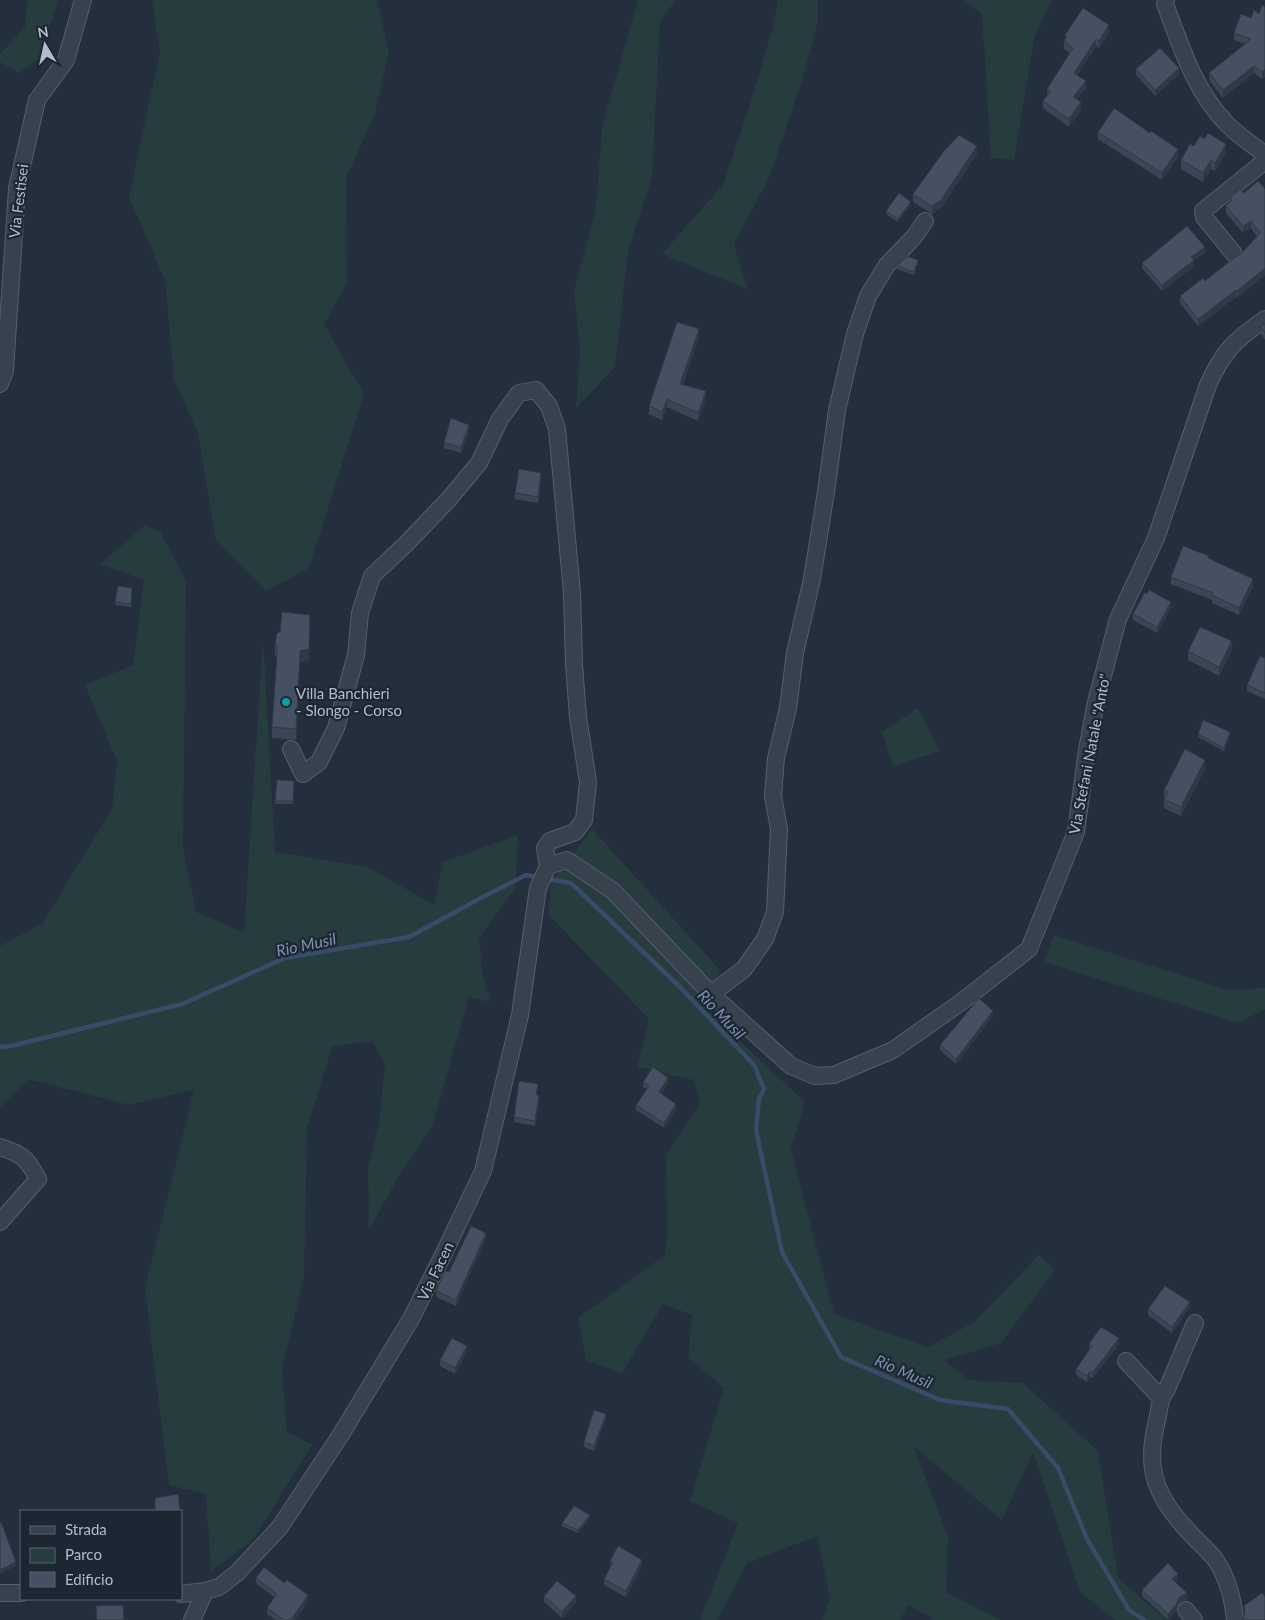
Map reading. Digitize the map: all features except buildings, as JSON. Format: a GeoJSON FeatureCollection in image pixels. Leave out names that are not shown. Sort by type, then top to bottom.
{"type":"FeatureCollection","features":[{"type":"Feature","properties":{"kind":"street","name":"Via Festisei"},"geometry":{"type":"LineString","coordinates":[[0,384],[5,371],[17,188],[37,100],[66,60],[83,0]]}},
{"type":"Feature","properties":{"kind":"street"},"geometry":{"type":"LineString","coordinates":[[1166,0],[1165,4],[1171,21],[1202,93],[1227,125],[1265,155]]}},
{"type":"Feature","properties":{"kind":"street"},"geometry":{"type":"LineString","coordinates":[[1234,254],[1204,217],[1203,211],[1265,160]]}},
{"type":"Feature","properties":{"kind":"street"},"geometry":{"type":"LineString","coordinates":[[711,994],[744,969],[765,939],[775,912],[779,829],[773,796],[776,758],[788,708],[795,653],[812,579],[837,410],[855,334],[868,296],[887,265],[914,237],[925,220]]}},
{"type":"Feature","properties":{"kind":"street","name":"Via Stefani Natale \"Anto\""},"geometry":{"type":"LineString","coordinates":[[548,866],[567,860],[613,891],[711,994],[791,1066],[815,1076],[834,1075],[893,1050],[960,1003],[1029,949],[1076,832],[1087,750],[1096,702],[1118,619],[1156,538],[1208,385],[1216,367],[1227,350],[1240,336],[1265,319]]}},
{"type":"Feature","properties":{"kind":"street"},"geometry":{"type":"LineString","coordinates":[[291,749],[303,774],[319,762],[336,728],[356,655],[360,613],[372,576],[449,499],[479,463],[500,419],[519,393],[536,390],[549,406],[557,430],[572,593],[578,717],[588,782],[584,820],[575,832],[550,842],[545,848],[548,866]]}},
{"type":"Feature","properties":{"kind":"street","name":"Via Facen"},"geometry":{"type":"LineString","coordinates":[[182,1594],[219,1587],[237,1573],[280,1527],[340,1436],[411,1319],[483,1172],[520,1015],[538,888],[548,866]]}},
{"type":"Feature","properties":{"kind":"street"},"geometry":{"type":"LineString","coordinates":[[0,1147],[19,1154],[32,1167],[38,1179],[0,1222]]}},
{"type":"Feature","properties":{"kind":"street"},"geometry":{"type":"LineString","coordinates":[[1195,1322],[1167,1389],[1161,1398],[1152,1442],[1152,1462],[1155,1483],[1165,1503],[1214,1559],[1228,1582],[1233,1598],[1235,1620]]}},
{"type":"Feature","properties":{"kind":"street"},"geometry":{"type":"LineString","coordinates":[[1126,1361],[1161,1398]]}},
{"type":"Feature","properties":{"kind":"street"},"geometry":{"type":"LineString","coordinates":[[192,1620],[205,1591]]}},
{"type":"Feature","properties":{"kind":"street"},"geometry":{"type":"LineString","coordinates":[[0,1593],[20,1593]]}},
{"type":"Feature","properties":{"kind":"green space"},"geometry":{"type":"Polygon","coordinates":[[[27,0],[58,0],[40,57],[19,73],[0,62],[0,54],[25,27],[27,0]]]}},
{"type":"Feature","properties":{"kind":"green space"},"geometry":{"type":"Polygon","coordinates":[[[152,0],[377,0],[389,53],[374,116],[346,178],[347,283],[324,324],[364,394],[309,568],[266,591],[216,541],[198,433],[174,380],[165,280],[129,197],[160,52],[152,0]]]}},
{"type":"Feature","properties":{"kind":"green space"},"geometry":{"type":"Polygon","coordinates":[[[638,0],[676,0],[660,21],[652,177],[628,251],[615,367],[576,408],[580,351],[574,291],[596,208],[602,128],[638,0]]]}},
{"type":"Feature","properties":{"kind":"green space"},"geometry":{"type":"Polygon","coordinates":[[[778,0],[818,0],[818,21],[802,81],[769,178],[734,244],[747,289],[662,254],[723,185],[772,31],[778,0]]]}},
{"type":"Feature","properties":{"kind":"green space"},"geometry":{"type":"Polygon","coordinates":[[[963,0],[1052,0],[1034,39],[1014,160],[991,158],[982,14],[963,0]]]}},
{"type":"Feature","properties":{"kind":"green space"},"geometry":{"type":"Polygon","coordinates":[[[145,525],[161,533],[186,581],[183,848],[196,912],[244,933],[263,639],[275,852],[368,867],[434,905],[443,862],[518,835],[515,889],[479,938],[482,972],[490,1002],[469,997],[432,1127],[400,1174],[369,1230],[368,1167],[379,1123],[385,1063],[372,1041],[332,1047],[307,1128],[304,1276],[282,1370],[287,1432],[312,1445],[253,1540],[211,1571],[206,1494],[169,1485],[145,1288],[194,1090],[129,1105],[28,1079],[0,1107],[0,946],[42,924],[112,809],[117,761],[85,685],[133,665],[144,580],[100,564],[145,525]]]}},
{"type":"Feature","properties":{"kind":"green space"},"geometry":{"type":"Polygon","coordinates":[[[918,708],[940,751],[893,766],[882,732],[918,708]]]}},
{"type":"Feature","properties":{"kind":"green space"},"geometry":{"type":"Polygon","coordinates":[[[592,829],[720,970],[705,1008],[805,1102],[791,1149],[834,1314],[928,1347],[973,1323],[1039,1255],[1055,1270],[1001,1343],[945,1360],[968,1380],[1023,1383],[1098,1451],[1118,1578],[1167,1620],[1115,1620],[1080,1592],[1033,1452],[1002,1520],[914,1447],[948,1537],[946,1592],[1000,1620],[931,1620],[931,1617],[908,1605],[900,1620],[823,1620],[830,1598],[817,1536],[747,1563],[717,1620],[700,1620],[738,1523],[690,1501],[724,1388],[688,1358],[692,1315],[663,1304],[622,1373],[586,1360],[578,1318],[665,1255],[667,1235],[666,1155],[700,1103],[694,1080],[637,1067],[649,1019],[548,914],[551,883],[592,829]]]}},
{"type":"Feature","properties":{"kind":"green space"},"geometry":{"type":"Polygon","coordinates":[[[1054,935],[1228,990],[1265,988],[1265,1009],[1238,1023],[1044,962],[1054,935]]]}},
{"type":"Feature","properties":{"kind":"waterway","name":"Rio Musil"},"geometry":{"type":"LineString","coordinates":[[0,1047],[11,1046],[182,1004],[285,958],[409,937],[526,875],[539,878]]}},
{"type":"Feature","properties":{"kind":"waterway","name":"Rio Musil"},"geometry":{"type":"LineString","coordinates":[[547,879],[571,883],[680,987],[754,1065],[764,1089],[759,1099],[756,1130],[782,1252],[841,1357],[940,1400],[1008,1409],[1058,1468],[1087,1539],[1129,1610],[1144,1620]]}},
{"type":"Feature","properties":{"kind":"place","name":"Villa Banchieri - Slongo - Corso"},"geometry":{"type":"Point","coordinates":[286,702]}}]}
